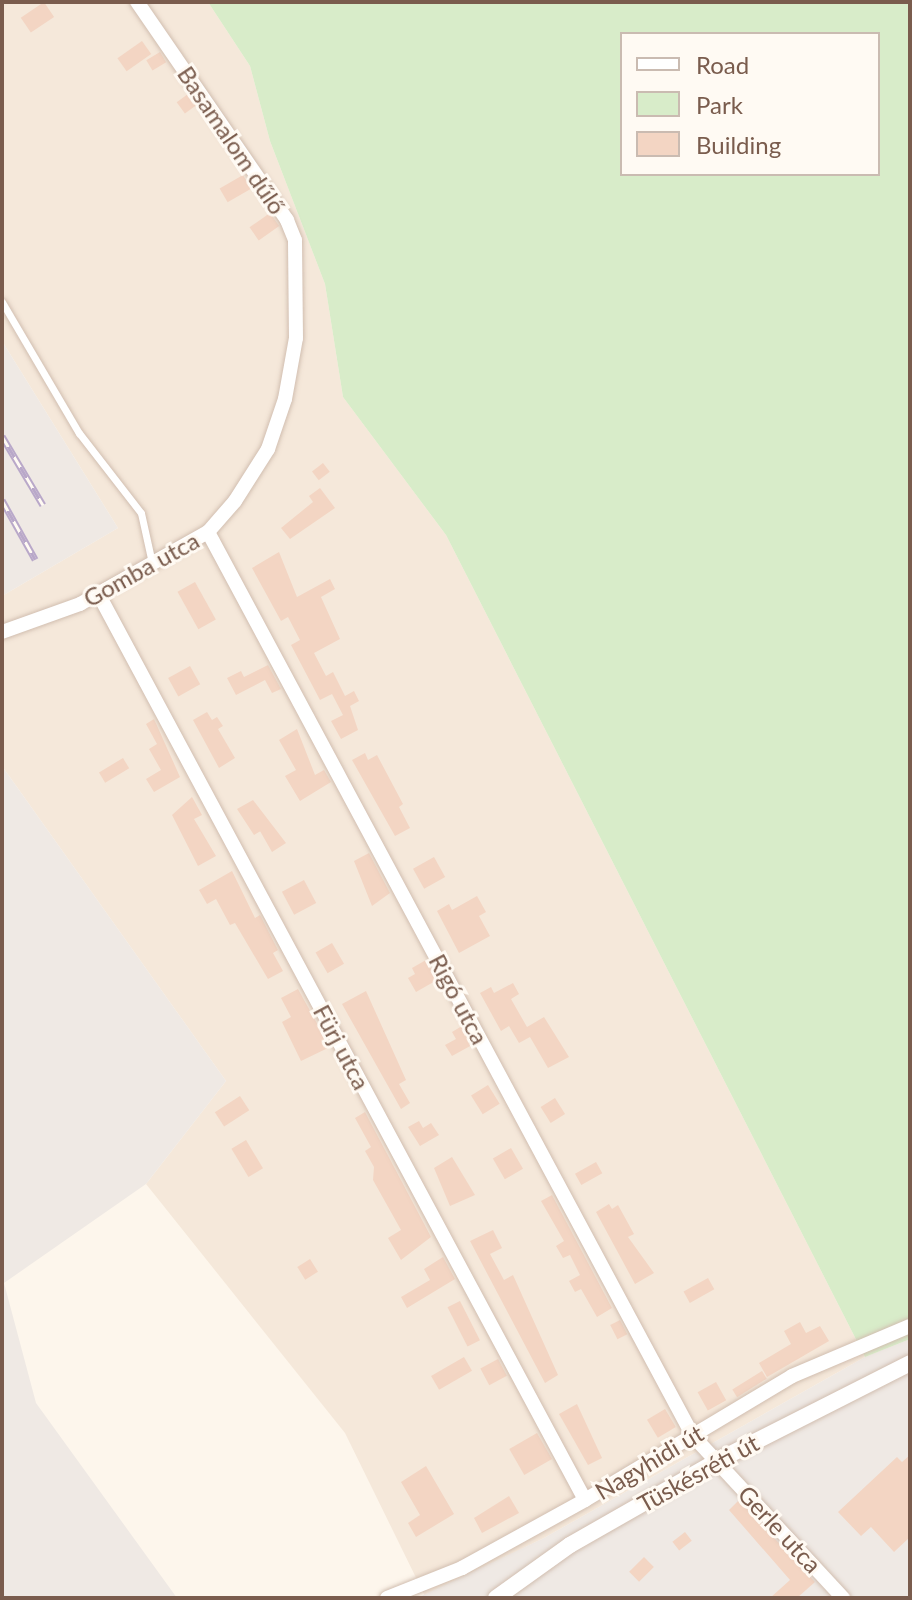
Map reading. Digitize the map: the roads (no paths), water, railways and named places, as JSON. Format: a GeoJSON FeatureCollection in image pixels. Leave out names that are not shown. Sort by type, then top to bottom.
{"type":"FeatureCollection","features":[{"type":"Feature","properties":{"kind":"street","name":"Basamalom dűlő"},"geometry":{"type":"LineString","coordinates":[[137,2],[287,220],[295,240],[296,338],[279,422],[254,473]]}},
{"type":"Feature","properties":{"kind":"street","name":"Gomba utca"},"geometry":{"type":"LineString","coordinates":[[2,632],[99,595],[208,532],[254,473]]}},
{"type":"Feature","properties":{"kind":"street","name":"Rigó utca"},"geometry":{"type":"LineString","coordinates":[[208,532],[693,1436],[717,1461]]}},
{"type":"Feature","properties":{"kind":"street","name":"Fürj utca"},"geometry":{"type":"LineString","coordinates":[[99,595],[585,1500]]}},
{"type":"Feature","properties":{"kind":"street","name":"Nagyhidi út"},"geometry":{"type":"LineString","coordinates":[[387,1598],[462,1568],[585,1500],[792,1376],[910,1326]]}},
{"type":"Feature","properties":{"kind":"street","name":"Tüskésréti út"},"geometry":{"type":"LineString","coordinates":[[496,1598],[570,1545],[717,1461],[910,1363]]}},
{"type":"Feature","properties":{"kind":"street","name":"Gerle utca"},"geometry":{"type":"LineString","coordinates":[[717,1461],[843,1598]]}},
{"type":"Feature","properties":{"kind":"lane"},"geometry":{"type":"LineString","coordinates":[[2,302],[79,433],[141,513],[152,565]]}},
{"type":"Feature","properties":{"kind":"railway"},"geometry":{"type":"LineString","coordinates":[[2,436],[43,505]]}},
{"type":"Feature","properties":{"kind":"railway"},"geometry":{"type":"LineString","coordinates":[[2,500],[35,559]]}}]}
